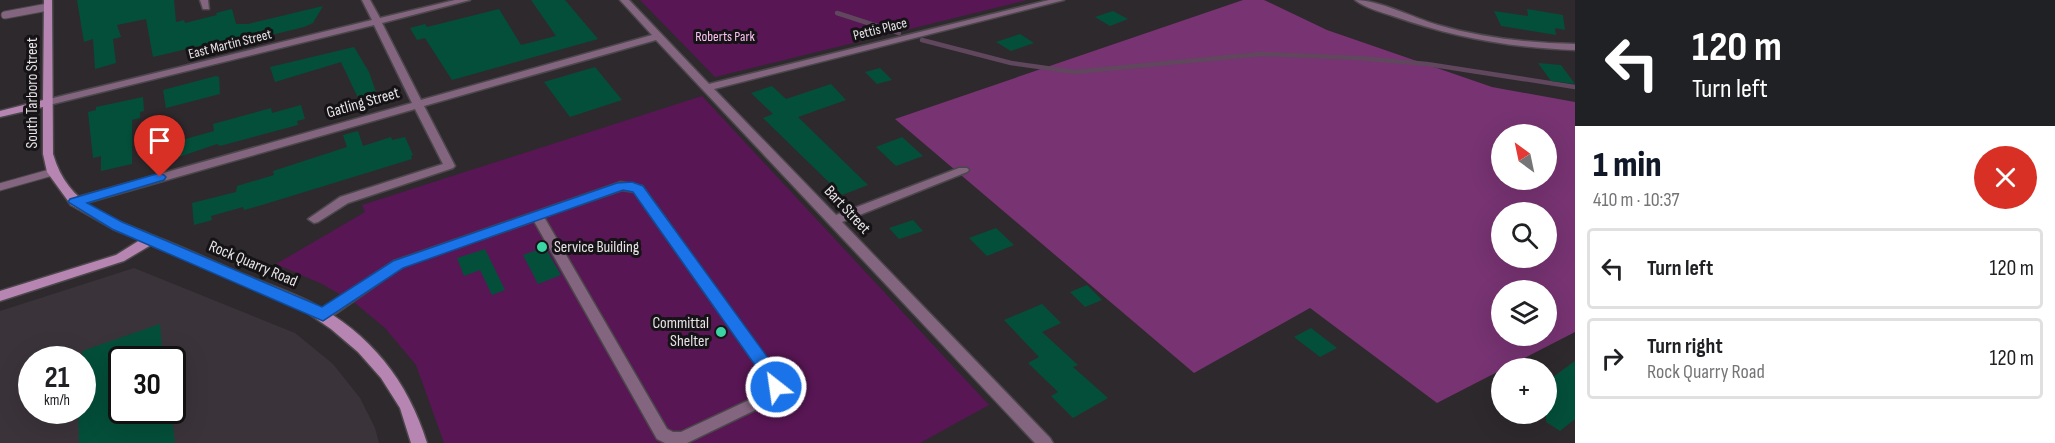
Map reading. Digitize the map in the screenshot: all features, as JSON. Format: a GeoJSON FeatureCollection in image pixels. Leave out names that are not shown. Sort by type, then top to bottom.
{"type":"FeatureCollection","features":[{"type":"Feature","properties":{"kind":"main road","name":"South Tarboro Street"},"geometry":{"type":"LineString","coordinates":[[48,3],[48,154],[54,172],[75,202],[117,226],[151,239]]}},
{"type":"Feature","properties":{"kind":"main road","name":"East Martin Street"},"geometry":{"type":"LineString","coordinates":[[0,114],[49,102]]}},
{"type":"Feature","properties":{"kind":"main road"},"geometry":{"type":"LineString","coordinates":[[0,296],[120,258],[151,239]]}},
{"type":"Feature","properties":{"kind":"main road","name":"Rock Quarry Road"},"geometry":{"type":"LineString","coordinates":[[151,239],[323,315],[358,342],[389,378],[406,404],[419,443]]}},
{"type":"Feature","properties":{"kind":"street"},"geometry":{"type":"LineString","coordinates":[[314,219],[344,200],[449,166],[366,0]]}},
{"type":"Feature","properties":{"kind":"street","name":"East Martin Street"},"geometry":{"type":"LineString","coordinates":[[49,102],[466,0]]}},
{"type":"Feature","properties":{"kind":"street","name":"Bart Street"},"geometry":{"type":"LineString","coordinates":[[624,0],[1045,443]]}},
{"type":"Feature","properties":{"kind":"street","name":"Pettis Place"},"geometry":{"type":"LineString","coordinates":[[708,87],[1060,0]]}},
{"type":"Feature","properties":{"kind":"street"},"geometry":{"type":"LineString","coordinates":[[1359,0],[1410,19],[1464,33],[1518,43],[1575,47]]}},
{"type":"Feature","properties":{"kind":"street","name":"Gatling Street"},"geometry":{"type":"LineString","coordinates":[[75,202],[659,36]]}},
{"type":"Feature","properties":{"kind":"street"},"geometry":{"type":"LineString","coordinates":[[835,220],[963,170]]}},
{"type":"Feature","properties":{"kind":"street"},"geometry":{"type":"LineString","coordinates":[[323,315],[398,264],[537,215],[621,186],[638,189],[775,381],[776,387],[771,396],[683,438],[671,439],[662,434],[537,215]]}},
{"type":"Feature","properties":{"kind":"lane"},"geometry":{"type":"LineString","coordinates":[[5,15],[48,3]]}},
{"type":"Feature","properties":{"kind":"lane"},"geometry":{"type":"LineString","coordinates":[[0,187],[54,172]]}},
{"type":"Feature","properties":{"kind":"shaded area"},"geometry":{"type":"Polygon","coordinates":[[[1243,0],[1264,0],[1327,30],[1492,87],[1575,102],[1575,332],[1557,341],[1557,280],[1491,280],[1491,346],[1548,346],[1524,358],[1491,358],[1491,375],[1437,403],[1310,308],[1194,373],[895,119],[1243,0]]]}},
{"type":"Feature","properties":{"kind":"shaded area"},"geometry":{"type":"Polygon","coordinates":[[[134,268],[295,333],[333,364],[360,398],[375,428],[379,443],[0,443],[0,311],[134,268]]]}},
{"type":"Feature","properties":{"kind":"green space","name":"Roberts Park"},"geometry":{"type":"Polygon","coordinates":[[[640,0],[1027,0],[715,77],[640,0]]]}},
{"type":"Feature","properties":{"kind":"green space"},"geometry":{"type":"Polygon","coordinates":[[[702,96],[989,405],[920,443],[444,443],[416,365],[385,328],[355,303],[322,284],[276,264],[365,212],[362,205],[702,96]]]}},
{"type":"Feature","properties":{"kind":"building"},"geometry":{"type":"Polygon","coordinates":[[[77,0],[174,0],[176,22],[184,20],[185,23],[232,9],[236,24],[248,24],[323,6],[313,23],[304,27],[231,45],[229,39],[153,57],[146,19],[117,25],[121,37],[113,39],[116,63],[95,69],[93,39],[84,42],[77,0]]]}},
{"type":"Feature","properties":{"kind":"building"},"geometry":{"type":"Polygon","coordinates":[[[531,0],[565,0],[598,39],[452,80],[425,38],[417,40],[410,28],[425,24],[427,27],[499,9],[521,45],[556,36],[531,0]]]}},
{"type":"Feature","properties":{"kind":"building"},"geometry":{"type":"Polygon","coordinates":[[[1527,9],[1563,15],[1565,30],[1555,28],[1556,35],[1501,26],[1494,11],[1528,16],[1527,9]]]}},
{"type":"Feature","properties":{"kind":"building"},"geometry":{"type":"Polygon","coordinates":[[[1113,11],[1128,19],[1110,26],[1095,17],[1113,11]]]}},
{"type":"Feature","properties":{"kind":"building"},"geometry":{"type":"Polygon","coordinates":[[[1020,34],[1034,43],[1011,51],[996,42],[1020,34]]]}},
{"type":"Feature","properties":{"kind":"building"},"geometry":{"type":"Polygon","coordinates":[[[354,47],[369,72],[377,95],[359,100],[341,62],[275,82],[270,67],[354,47]]]}},
{"type":"Feature","properties":{"kind":"building"},"geometry":{"type":"Polygon","coordinates":[[[1538,63],[1561,65],[1575,84],[1551,81],[1538,63]]]}},
{"type":"Feature","properties":{"kind":"building"},"geometry":{"type":"Polygon","coordinates":[[[595,67],[622,100],[570,117],[544,82],[595,67]]]}},
{"type":"Feature","properties":{"kind":"building"},"geometry":{"type":"Polygon","coordinates":[[[880,68],[892,80],[877,84],[865,72],[880,68]]]}},
{"type":"Feature","properties":{"kind":"building"},"geometry":{"type":"Polygon","coordinates":[[[219,77],[220,94],[166,108],[163,90],[219,77]]]}},
{"type":"Feature","properties":{"kind":"building"},"geometry":{"type":"Polygon","coordinates":[[[831,84],[846,100],[798,117],[868,185],[842,195],[763,118],[773,114],[751,93],[772,86],[786,99],[831,84]]]}},
{"type":"Feature","properties":{"kind":"building"},"geometry":{"type":"Polygon","coordinates":[[[143,97],[144,111],[140,112],[140,118],[132,120],[132,164],[101,171],[101,156],[93,158],[88,112],[96,110],[96,107],[143,97]]]}},
{"type":"Feature","properties":{"kind":"building"},"geometry":{"type":"Polygon","coordinates":[[[301,105],[305,119],[297,121],[298,125],[220,146],[217,144],[173,159],[171,143],[214,131],[213,124],[271,108],[272,113],[301,105]]]}},
{"type":"Feature","properties":{"kind":"building"},"geometry":{"type":"Polygon","coordinates":[[[358,131],[363,146],[391,137],[392,140],[405,137],[413,155],[412,159],[262,205],[244,210],[243,207],[211,216],[212,220],[194,225],[192,203],[236,192],[237,186],[274,175],[273,171],[347,147],[343,135],[358,131]]]}},
{"type":"Feature","properties":{"kind":"building"},"geometry":{"type":"Polygon","coordinates":[[[902,137],[923,156],[896,166],[876,147],[902,137]]]}},
{"type":"Feature","properties":{"kind":"building"},"geometry":{"type":"Polygon","coordinates":[[[913,220],[923,231],[899,239],[889,228],[913,220]]]}},
{"type":"Feature","properties":{"kind":"building"},"geometry":{"type":"Polygon","coordinates":[[[996,228],[1014,245],[987,256],[969,238],[996,228]]]}},
{"type":"Feature","properties":{"kind":"building"},"geometry":{"type":"Polygon","coordinates":[[[545,247],[561,275],[538,284],[523,255],[545,247]]]}},
{"type":"Feature","properties":{"kind":"building"},"geometry":{"type":"Polygon","coordinates":[[[485,249],[505,290],[492,295],[480,270],[464,276],[457,258],[485,249]]]}},
{"type":"Feature","properties":{"kind":"building"},"geometry":{"type":"Polygon","coordinates":[[[1087,285],[1102,300],[1085,307],[1070,292],[1087,285]]]}},
{"type":"Feature","properties":{"kind":"building"},"geometry":{"type":"Polygon","coordinates":[[[1042,304],[1061,323],[1042,332],[1078,365],[1073,367],[1108,398],[1073,418],[1051,396],[1058,392],[1028,363],[1039,357],[1004,320],[1042,304]]]}},
{"type":"Feature","properties":{"kind":"building"},"geometry":{"type":"Polygon","coordinates":[[[160,324],[162,346],[108,346],[108,424],[173,424],[175,443],[79,443],[78,424],[96,424],[96,346],[160,324]]]}},
{"type":"Feature","properties":{"kind":"building"},"geometry":{"type":"Polygon","coordinates":[[[1311,328],[1337,348],[1320,357],[1294,337],[1311,328]]]}},
{"type":"Feature","properties":{"kind":"building"},"geometry":{"type":"Polygon","coordinates":[[[1575,361],[1575,419],[1560,431],[1549,424],[1557,424],[1557,374],[1575,361]]]}},
{"type":"Feature","properties":{"kind":"waterway"},"geometry":{"type":"LineString","coordinates":[[837,13],[899,33]]}},
{"type":"Feature","properties":{"kind":"waterway"},"geometry":{"type":"LineString","coordinates":[[922,40],[1011,63],[1075,72],[1261,54],[1359,58],[1427,64],[1575,87]]}},
{"type":"Feature","properties":{"kind":"place","name":"Service Building"},"geometry":{"type":"Point","coordinates":[542,247]}},
{"type":"Feature","properties":{"kind":"place","name":"Committal Shelter"},"geometry":{"type":"Point","coordinates":[721,332]}},
{"type":"Feature","properties":{"kind":"route"},"geometry":{"type":"LineString","coordinates":[[160,177],[75,202],[117,226],[307,306],[323,315],[398,264],[621,186],[632,186],[638,189],[775,381],[776,387]]}}]}
